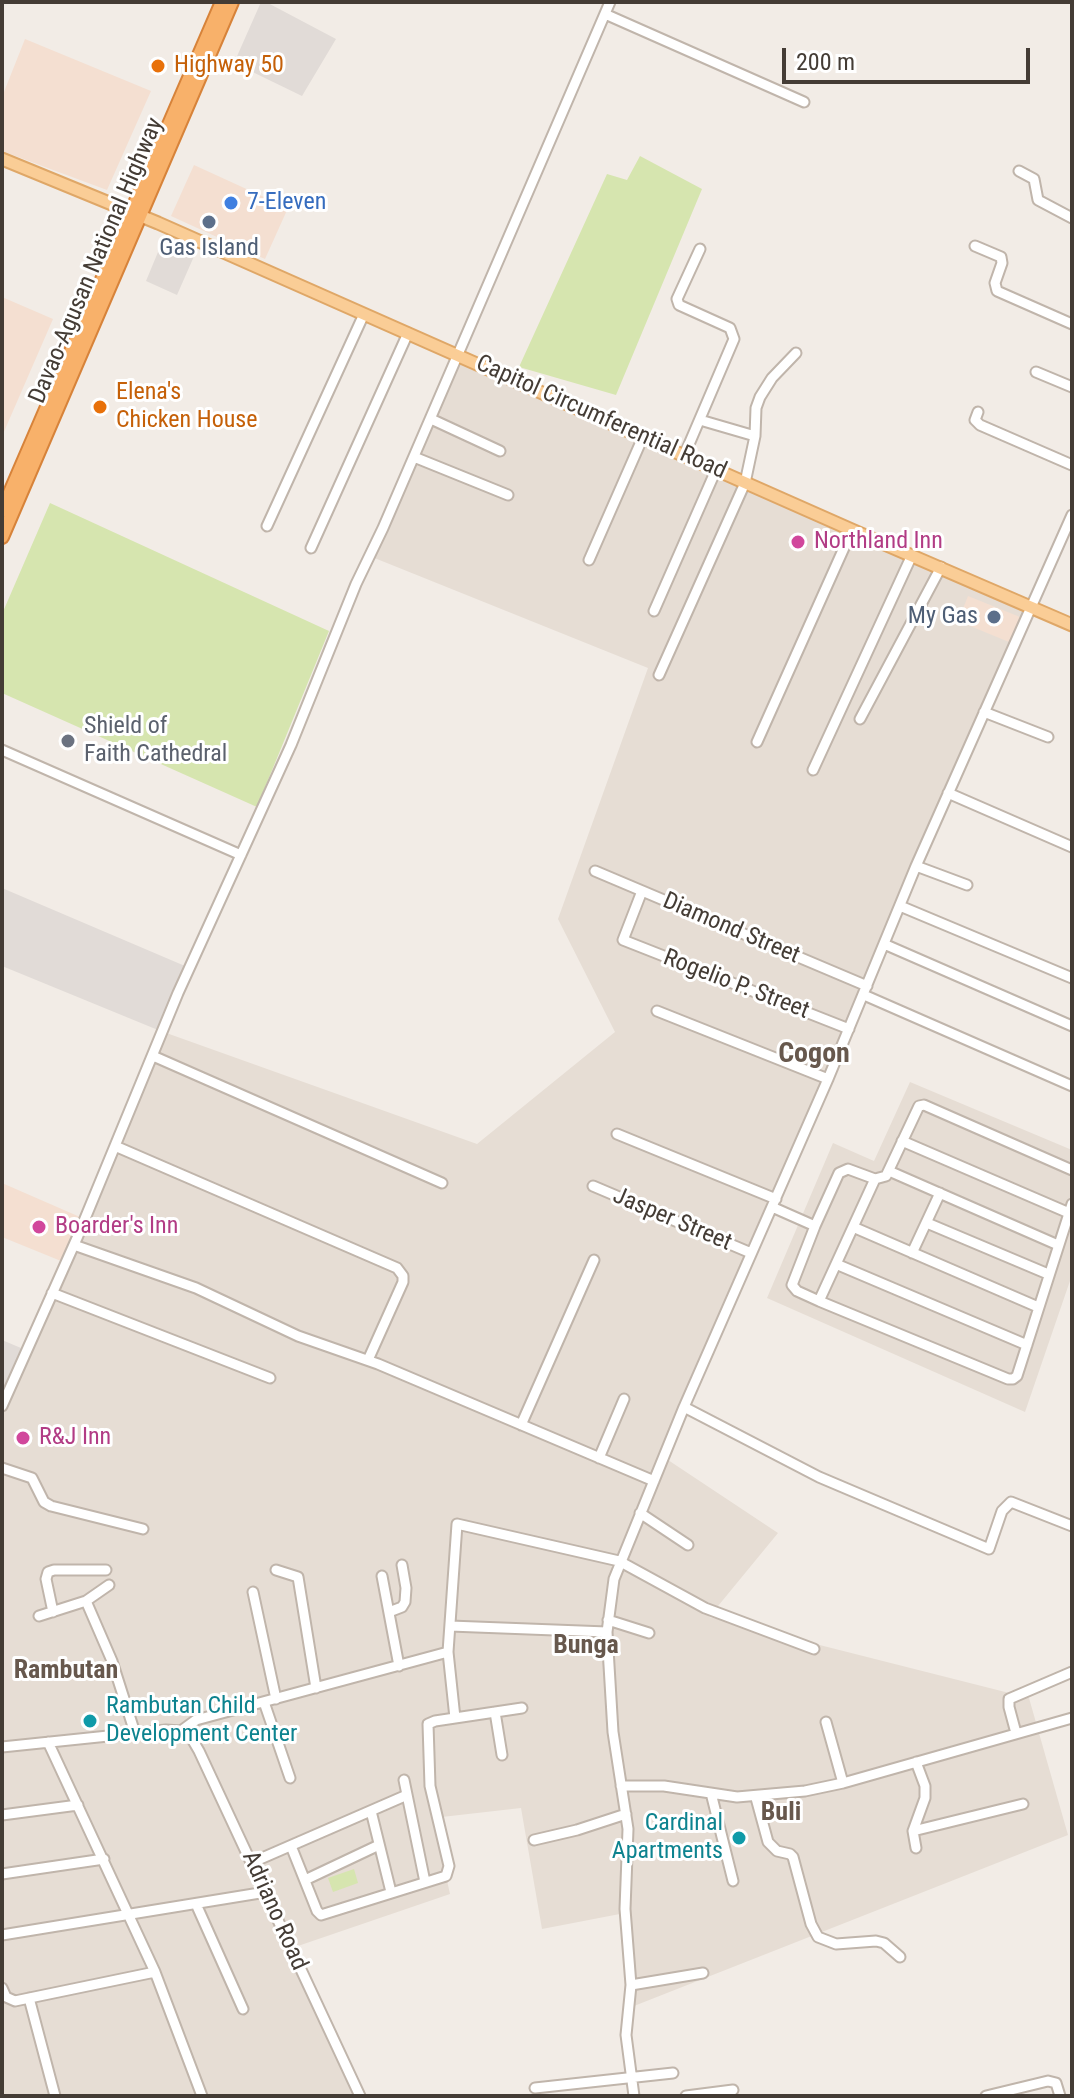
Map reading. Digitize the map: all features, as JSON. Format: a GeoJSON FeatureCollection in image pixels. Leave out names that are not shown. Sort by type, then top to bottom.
{"type":"FeatureCollection","features":[{"type":"Feature","properties":{"kind":"highway","name":"Davao-Agusan National Highway"},"geometry":{"type":"LineString","coordinates":[[198,68],[222,2]]}},
{"type":"Feature","properties":{"kind":"highway","name":"Davao-Agusan National Highway"},"geometry":{"type":"LineString","coordinates":[[2,537],[134,214],[198,68],[232,2]]}},
{"type":"Feature","properties":{"kind":"highway","name":"Davao-Agusan National Highway"},"geometry":{"type":"LineString","coordinates":[[2,511],[76,354]]}},
{"type":"Feature","properties":{"kind":"main road","name":"Capitol Circumferential Road"},"geometry":{"type":"LineString","coordinates":[[2,159],[457,354],[1072,625]]}},
{"type":"Feature","properties":{"kind":"street"},"geometry":{"type":"LineString","coordinates":[[2,1406],[74,1245],[178,993],[291,745],[356,584],[431,419],[610,2]]}},
{"type":"Feature","properties":{"kind":"street"},"geometry":{"type":"LineString","coordinates":[[605,14],[804,102]]}},
{"type":"Feature","properties":{"kind":"street"},"geometry":{"type":"LineString","coordinates":[[1019,171],[1034,179],[1038,200],[1072,218]]}},
{"type":"Feature","properties":{"kind":"street"},"geometry":{"type":"LineString","coordinates":[[975,246],[1001,257],[995,283],[997,291],[1072,324]]}},
{"type":"Feature","properties":{"kind":"street"},"geometry":{"type":"LineString","coordinates":[[684,456],[734,339],[730,328],[687,310],[677,302],[700,249]]}},
{"type":"Feature","properties":{"kind":"street"},"geometry":{"type":"LineString","coordinates":[[267,526],[364,314]]}},
{"type":"Feature","properties":{"kind":"street"},"geometry":{"type":"LineString","coordinates":[[311,548],[408,333]]}},
{"type":"Feature","properties":{"kind":"street"},"geometry":{"type":"LineString","coordinates":[[659,675],[745,483],[760,397],[772,378],[796,353]]}},
{"type":"Feature","properties":{"kind":"street"},"geometry":{"type":"LineString","coordinates":[[1036,372],[1072,387]]}},
{"type":"Feature","properties":{"kind":"street"},"geometry":{"type":"LineString","coordinates":[[978,412],[975,420],[980,425],[1072,465]]}},
{"type":"Feature","properties":{"kind":"street"},"geometry":{"type":"LineString","coordinates":[[431,419],[500,451]]}},
{"type":"Feature","properties":{"kind":"street"},"geometry":{"type":"LineString","coordinates":[[700,420],[755,436]]}},
{"type":"Feature","properties":{"kind":"street"},"geometry":{"type":"LineString","coordinates":[[589,560],[643,437]]}},
{"type":"Feature","properties":{"kind":"street"},"geometry":{"type":"LineString","coordinates":[[414,457],[508,495]]}},
{"type":"Feature","properties":{"kind":"street"},"geometry":{"type":"LineString","coordinates":[[654,611],[716,470]]}},
{"type":"Feature","properties":{"kind":"street"},"geometry":{"type":"LineString","coordinates":[[634,2096],[626,2035],[631,1985],[626,1925],[626,1814],[613,1732],[607,1632],[611,1593],[619,1561],[828,1079],[916,866],[1072,515]]}},
{"type":"Feature","properties":{"kind":"street"},"geometry":{"type":"LineString","coordinates":[[757,742],[852,530]]}},
{"type":"Feature","properties":{"kind":"street"},"geometry":{"type":"LineString","coordinates":[[813,770],[912,555]]}},
{"type":"Feature","properties":{"kind":"street"},"geometry":{"type":"LineString","coordinates":[[860,719],[941,567]]}},
{"type":"Feature","properties":{"kind":"street"},"geometry":{"type":"LineString","coordinates":[[984,712],[1048,737]]}},
{"type":"Feature","properties":{"kind":"street"},"geometry":{"type":"LineString","coordinates":[[2,750],[241,855]]}},
{"type":"Feature","properties":{"kind":"street"},"geometry":{"type":"LineString","coordinates":[[948,793],[1072,847]]}},
{"type":"Feature","properties":{"kind":"street"},"geometry":{"type":"LineString","coordinates":[[916,866],[967,885]]}},
{"type":"Feature","properties":{"kind":"street","name":"Diamond Street"},"geometry":{"type":"LineString","coordinates":[[595,871],[1072,1086]]}},
{"type":"Feature","properties":{"kind":"street","name":"Rogelio P. Street"},"geometry":{"type":"LineString","coordinates":[[642,891],[623,940],[849,1029]]}},
{"type":"Feature","properties":{"kind":"street"},"geometry":{"type":"LineString","coordinates":[[900,906],[1072,978]]}},
{"type":"Feature","properties":{"kind":"street"},"geometry":{"type":"LineString","coordinates":[[884,944],[1072,1026]]}},
{"type":"Feature","properties":{"kind":"street"},"geometry":{"type":"LineString","coordinates":[[657,1011],[828,1079]]}},
{"type":"Feature","properties":{"kind":"street"},"geometry":{"type":"LineString","coordinates":[[153,1056],[442,1183]]}},
{"type":"Feature","properties":{"kind":"street"},"geometry":{"type":"LineString","coordinates":[[902,1141],[1070,1208],[1017,1376],[1011,1380],[819,1301],[797,1291],[792,1283],[842,1171],[848,1169],[882,1179],[889,1171],[902,1141],[916,1109],[924,1105],[1072,1170]]}},
{"type":"Feature","properties":{"kind":"street"},"geometry":{"type":"LineString","coordinates":[[617,1134],[774,1203],[815,1226]]}},
{"type":"Feature","properties":{"kind":"street"},"geometry":{"type":"LineString","coordinates":[[115,1146],[397,1268],[403,1282],[368,1360]]}},
{"type":"Feature","properties":{"kind":"street"},"geometry":{"type":"LineString","coordinates":[[889,1171],[1058,1245]]}},
{"type":"Feature","properties":{"kind":"street"},"geometry":{"type":"LineString","coordinates":[[819,1301],[875,1179]]}},
{"type":"Feature","properties":{"kind":"street","name":"Jasper Street"},"geometry":{"type":"LineString","coordinates":[[593,1186],[751,1253]]}},
{"type":"Feature","properties":{"kind":"street"},"geometry":{"type":"LineString","coordinates":[[912,1253],[940,1193]]}},
{"type":"Feature","properties":{"kind":"street"},"geometry":{"type":"LineString","coordinates":[[927,1223],[1048,1274]]}},
{"type":"Feature","properties":{"kind":"street"},"geometry":{"type":"LineString","coordinates":[[853,1227],[1038,1307]]}},
{"type":"Feature","properties":{"kind":"street"},"geometry":{"type":"LineString","coordinates":[[74,1245],[196,1288],[308,1340],[368,1360],[654,1481]]}},
{"type":"Feature","properties":{"kind":"street"},"geometry":{"type":"LineString","coordinates":[[521,1425],[594,1260]]}},
{"type":"Feature","properties":{"kind":"street"},"geometry":{"type":"LineString","coordinates":[[836,1264],[1027,1345]]}},
{"type":"Feature","properties":{"kind":"street"},"geometry":{"type":"LineString","coordinates":[[52,1293],[270,1378]]}},
{"type":"Feature","properties":{"kind":"street"},"geometry":{"type":"LineString","coordinates":[[599,1458],[624,1399]]}},
{"type":"Feature","properties":{"kind":"street"},"geometry":{"type":"LineString","coordinates":[[684,1407],[819,1477],[989,1549],[1002,1511],[1011,1502],[1072,1526]]}},
{"type":"Feature","properties":{"kind":"street"},"geometry":{"type":"LineString","coordinates":[[2,1468],[32,1478],[47,1504],[143,1529]]}},
{"type":"Feature","properties":{"kind":"street"},"geometry":{"type":"LineString","coordinates":[[640,1513],[688,1545]]}},
{"type":"Feature","properties":{"kind":"street"},"geometry":{"type":"LineString","coordinates":[[455,1718],[448,1652],[457,1524],[619,1561],[705,1608],[814,1649]]}},
{"type":"Feature","properties":{"kind":"street"},"geometry":{"type":"LineString","coordinates":[[389,1612],[402,1607],[405,1602],[402,1565]]}},
{"type":"Feature","properties":{"kind":"street"},"geometry":{"type":"LineString","coordinates":[[53,1612],[46,1579],[48,1572],[106,1570]]}},
{"type":"Feature","properties":{"kind":"street"},"geometry":{"type":"LineString","coordinates":[[276,1570],[295,1574],[299,1579],[316,1688]]}},
{"type":"Feature","properties":{"kind":"street"},"geometry":{"type":"LineString","coordinates":[[382,1576],[399,1666]]}},
{"type":"Feature","properties":{"kind":"street"},"geometry":{"type":"LineString","coordinates":[[39,1616],[86,1601],[109,1585]]}},
{"type":"Feature","properties":{"kind":"street"},"geometry":{"type":"LineString","coordinates":[[253,1592],[276,1699]]}},
{"type":"Feature","properties":{"kind":"street"},"geometry":{"type":"LineString","coordinates":[[86,1601],[112,1661],[135,1733]]}},
{"type":"Feature","properties":{"kind":"street"},"geometry":{"type":"LineString","coordinates":[[608,1620],[649,1633]]}},
{"type":"Feature","properties":{"kind":"street"},"geometry":{"type":"LineString","coordinates":[[450,1626],[607,1632]]}},
{"type":"Feature","properties":{"kind":"street"},"geometry":{"type":"LineString","coordinates":[[2,1747],[181,1731],[196,1720],[448,1652]]}},
{"type":"Feature","properties":{"kind":"street"},"geometry":{"type":"LineString","coordinates":[[1016,1733],[1009,1699],[1072,1672]]}},
{"type":"Feature","properties":{"kind":"street"},"geometry":{"type":"LineString","coordinates":[[264,1702],[290,1778]]}},
{"type":"Feature","properties":{"kind":"street"},"geometry":{"type":"LineString","coordinates":[[291,1846],[317,1911],[324,1915],[446,1876],[450,1870],[430,1786],[427,1727],[435,1721],[522,1708]]}},
{"type":"Feature","properties":{"kind":"street"},"geometry":{"type":"LineString","coordinates":[[495,1712],[502,1755]]}},
{"type":"Feature","properties":{"kind":"street"},"geometry":{"type":"LineString","coordinates":[[621,1786],[664,1786],[756,1798],[843,1783],[1072,1718]]}},
{"type":"Feature","properties":{"kind":"street"},"geometry":{"type":"LineString","coordinates":[[826,1722],[843,1783]]}},
{"type":"Feature","properties":{"kind":"street","name":"Adriano Road"},"geometry":{"type":"LineString","coordinates":[[181,1731],[192,1739],[199,1751],[360,2096]]}},
{"type":"Feature","properties":{"kind":"street"},"geometry":{"type":"LineString","coordinates":[[48,1742],[155,1972],[202,2096]]}},
{"type":"Feature","properties":{"kind":"street"},"geometry":{"type":"LineString","coordinates":[[916,1762],[925,1786],[925,1798],[913,1831],[916,1848]]}},
{"type":"Feature","properties":{"kind":"street"},"geometry":{"type":"LineString","coordinates":[[404,1780],[425,1882]]}},
{"type":"Feature","properties":{"kind":"street"},"geometry":{"type":"LineString","coordinates":[[711,1793],[733,1881]]}},
{"type":"Feature","properties":{"kind":"street"},"geometry":{"type":"LineString","coordinates":[[253,1862],[407,1795]]}},
{"type":"Feature","properties":{"kind":"street"},"geometry":{"type":"LineString","coordinates":[[756,1798],[768,1842],[777,1851],[793,1857],[811,1924],[818,1937],[836,1944],[876,1941],[884,1943],[900,1957]]}},
{"type":"Feature","properties":{"kind":"street"},"geometry":{"type":"LineString","coordinates":[[913,1831],[1023,1804]]}},
{"type":"Feature","properties":{"kind":"street"},"geometry":{"type":"LineString","coordinates":[[2,1815],[78,1805]]}},
{"type":"Feature","properties":{"kind":"street"},"geometry":{"type":"LineString","coordinates":[[371,1811],[391,1892]]}},
{"type":"Feature","properties":{"kind":"street"},"geometry":{"type":"LineString","coordinates":[[534,1840],[626,1814]]}},
{"type":"Feature","properties":{"kind":"street"},"geometry":{"type":"LineString","coordinates":[[305,1880],[379,1845]]}},
{"type":"Feature","properties":{"kind":"street"},"geometry":{"type":"LineString","coordinates":[[2,1874],[104,1859]]}},
{"type":"Feature","properties":{"kind":"street"},"geometry":{"type":"LineString","coordinates":[[2,1935],[266,1892]]}},
{"type":"Feature","properties":{"kind":"street"},"geometry":{"type":"LineString","coordinates":[[196,1904],[243,2009]]}},
{"type":"Feature","properties":{"kind":"street"},"geometry":{"type":"LineString","coordinates":[[2,1988],[10,2000],[155,1972]]}},
{"type":"Feature","properties":{"kind":"street"},"geometry":{"type":"LineString","coordinates":[[631,1985],[703,1973]]}},
{"type":"Feature","properties":{"kind":"street"},"geometry":{"type":"LineString","coordinates":[[29,1998],[55,2096]]}},
{"type":"Feature","properties":{"kind":"street"},"geometry":{"type":"LineString","coordinates":[[535,2088],[673,2073]]}},
{"type":"Feature","properties":{"kind":"street"},"geometry":{"type":"LineString","coordinates":[[986,2096],[1048,2081],[1056,2083],[1060,2096]]}},
{"type":"Feature","properties":{"kind":"street"},"geometry":{"type":"LineString","coordinates":[[686,2096],[733,2090]]}},
{"type":"Feature","properties":{"kind":"shaded area"},"geometry":{"type":"Polygon","coordinates":[[[261,2],[336,39],[302,96],[234,63],[261,2]]]}},
{"type":"Feature","properties":{"kind":"shaded area"},"geometry":{"type":"Polygon","coordinates":[[[25,39],[151,91],[107,190],[2,151],[2,97],[25,39]]]}},
{"type":"Feature","properties":{"kind":"shaded area"},"geometry":{"type":"Polygon","coordinates":[[[194,165],[288,208],[265,259],[171,216],[194,165]]]}},
{"type":"Feature","properties":{"kind":"shaded area"},"geometry":{"type":"Polygon","coordinates":[[[163,240],[195,254],[177,295],[146,281],[163,240]]]}},
{"type":"Feature","properties":{"kind":"shaded area"},"geometry":{"type":"Polygon","coordinates":[[[2,297],[53,319],[3,434],[2,434],[2,297]]]}},
{"type":"Feature","properties":{"kind":"shaded area"},"geometry":{"type":"Polygon","coordinates":[[[457,358],[1033,605],[665,1458],[778,1533],[709,1617],[1029,1698],[1068,1835],[634,2006],[625,1913],[542,1929],[521,1808],[433,1818],[450,1894],[295,1947],[249,1845],[243,1848],[360,2096],[2,2096],[2,1408],[158,1030],[477,1144],[615,1032],[558,919],[648,668],[367,555],[457,358]]]}},
{"type":"Feature","properties":{"kind":"shaded area"},"geometry":{"type":"Polygon","coordinates":[[[968,596],[1020,617],[1009,642],[958,621],[968,596]]]}},
{"type":"Feature","properties":{"kind":"shaded area"},"geometry":{"type":"Polygon","coordinates":[[[2,888],[185,966],[158,1030],[2,966],[2,888]]]}},
{"type":"Feature","properties":{"kind":"shaded area"},"geometry":{"type":"Polygon","coordinates":[[[910,1082],[1072,1150],[1072,1275],[1025,1412],[767,1298],[833,1143],[874,1161],[910,1082]]]}},
{"type":"Feature","properties":{"kind":"shaded area","name":"Boarder's Inn"},"geometry":{"type":"Polygon","coordinates":[[[2,1183],[80,1217],[61,1261],[2,1237],[2,1183]]]}},
{"type":"Feature","properties":{"kind":"shaded area"},"geometry":{"type":"Polygon","coordinates":[[[2,1340],[21,1348],[2,1393],[2,1340]]]}},
{"type":"Feature","properties":{"kind":"green space"},"geometry":{"type":"Polygon","coordinates":[[[640,156],[702,189],[616,395],[519,367],[607,174],[627,180],[640,156]]]}},
{"type":"Feature","properties":{"kind":"green space"},"geometry":{"type":"Polygon","coordinates":[[[50,503],[329,631],[257,807],[2,693],[2,614],[50,503]]]}},
{"type":"Feature","properties":{"kind":"green space"},"geometry":{"type":"Polygon","coordinates":[[[354,1869],[358,1883],[333,1892],[328,1878],[354,1869]]]}},
{"type":"Feature","properties":{"kind":"place","name":"Highway 50"},"geometry":{"type":"Point","coordinates":[158,66]}},
{"type":"Feature","properties":{"kind":"place","name":"7-Eleven"},"geometry":{"type":"Point","coordinates":[231,203]}},
{"type":"Feature","properties":{"kind":"place","name":"Gas Island"},"geometry":{"type":"Point","coordinates":[209,222]}},
{"type":"Feature","properties":{"kind":"place","name":"Elena's Chicken House"},"geometry":{"type":"Point","coordinates":[100,407]}},
{"type":"Feature","properties":{"kind":"place","name":"Northland Inn"},"geometry":{"type":"Point","coordinates":[798,542]}},
{"type":"Feature","properties":{"kind":"place","name":"My Gas"},"geometry":{"type":"Point","coordinates":[994,617]}},
{"type":"Feature","properties":{"kind":"place","name":"Shield of Faith Cathedral"},"geometry":{"type":"Point","coordinates":[68,741]}},
{"type":"Feature","properties":{"kind":"place","name":"Boarder's Inn"},"geometry":{"type":"Point","coordinates":[39,1227]}},
{"type":"Feature","properties":{"kind":"place","name":"R&J Inn"},"geometry":{"type":"Point","coordinates":[23,1438]}},
{"type":"Feature","properties":{"kind":"place","name":"Rambutan Child Development Center"},"geometry":{"type":"Point","coordinates":[90,1721]}},
{"type":"Feature","properties":{"kind":"place","name":"Cardinal Apartments"},"geometry":{"type":"Point","coordinates":[739,1838]}},
{"type":"Feature","properties":{"kind":"district","name":"Cogon"},"geometry":{"type":"Point","coordinates":[814,1055]}},
{"type":"Feature","properties":{"kind":"district","name":"Bunga"},"geometry":{"type":"Point","coordinates":[586,1646]}},
{"type":"Feature","properties":{"kind":"district","name":"Rambutan"},"geometry":{"type":"Point","coordinates":[66,1671]}},
{"type":"Feature","properties":{"kind":"district","name":"Buli"},"geometry":{"type":"Point","coordinates":[781,1813]}}]}
